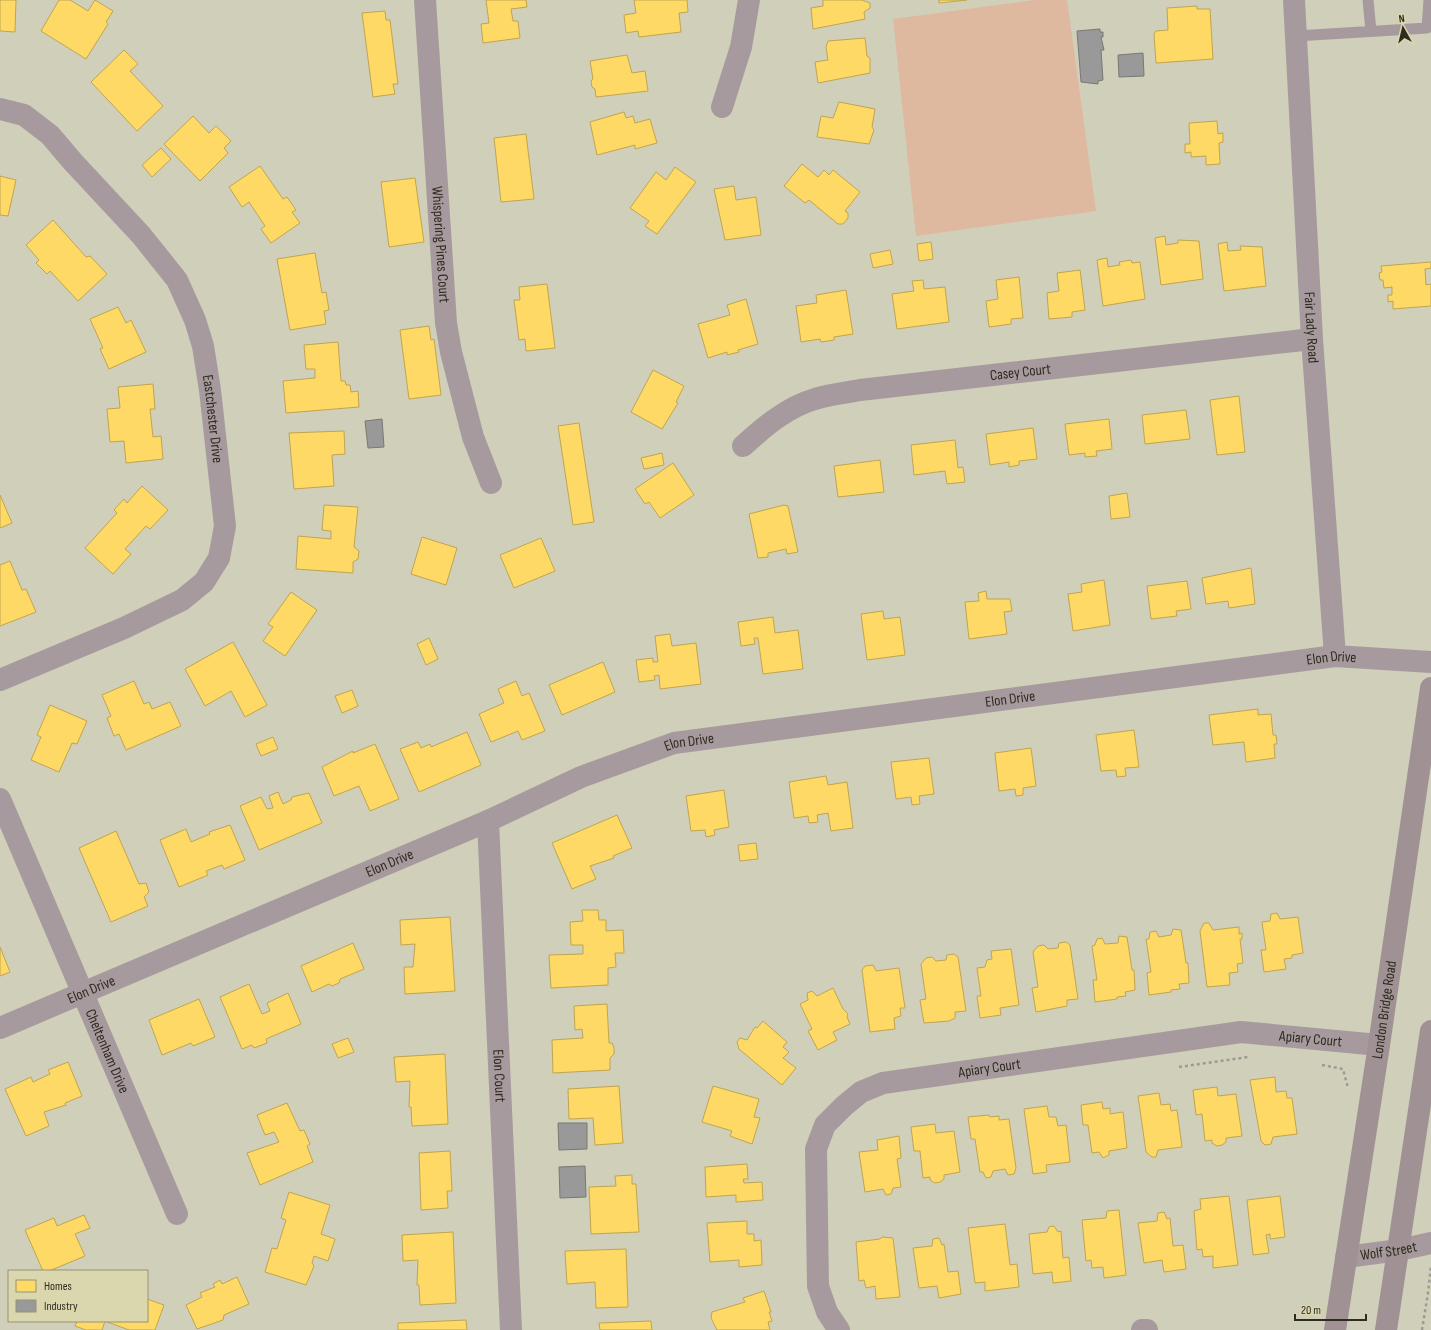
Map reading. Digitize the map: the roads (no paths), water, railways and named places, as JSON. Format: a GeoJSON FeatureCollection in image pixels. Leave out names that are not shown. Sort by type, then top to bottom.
{"type":"FeatureCollection","features":[{"type":"Feature","properties":{"kind":"main road","name":"London Bridge Road"},"geometry":{"type":"LineString","coordinates":[[1335,1330],[1431,688]]}},
{"type":"Feature","properties":{"kind":"main road"},"geometry":{"type":"LineString","coordinates":[[1386,1330],[1431,1031]]}},
{"type":"Feature","properties":{"kind":"street","name":"Whispering Pines Court"},"geometry":{"type":"LineString","coordinates":[[425,0],[446,323],[473,437],[491,483]]}},
{"type":"Feature","properties":{"kind":"street"},"geometry":{"type":"LineString","coordinates":[[722,107],[741,47],[749,0]]}},
{"type":"Feature","properties":{"kind":"street","name":"Fair Lady Road"},"geometry":{"type":"LineString","coordinates":[[1294,0],[1312,339],[1335,656]]}},
{"type":"Feature","properties":{"kind":"street","name":"Eastchester Drive"},"geometry":{"type":"LineString","coordinates":[[0,109],[24,114],[50,135],[141,235],[177,280],[195,320],[203,346],[210,390],[225,526],[219,558],[204,582],[182,600],[124,628],[0,680]]}},
{"type":"Feature","properties":{"kind":"street","name":"Casey Court"},"geometry":{"type":"LineString","coordinates":[[743,446],[756,433],[784,412],[814,399],[860,390],[1312,339]]}},
{"type":"Feature","properties":{"kind":"street","name":"Elon Drive"},"geometry":{"type":"LineString","coordinates":[[0,1028],[81,992],[488,821],[580,777],[674,743],[1335,656],[1431,662]]}},
{"type":"Feature","properties":{"kind":"street","name":"Cheltenham Drive"},"geometry":{"type":"LineString","coordinates":[[0,799],[81,992],[177,1214]]}},
{"type":"Feature","properties":{"kind":"street","name":"Elon Court"},"geometry":{"type":"LineString","coordinates":[[488,821],[512,1330]]}},
{"type":"Feature","properties":{"kind":"street","name":"Apiary Court"},"geometry":{"type":"LineString","coordinates":[[839,1330],[827,1312],[818,1286],[816,1149],[825,1125],[861,1092],[883,1083],[1241,1032],[1378,1045]]}},
{"type":"Feature","properties":{"kind":"street","name":"Wolf Street"},"geometry":{"type":"LineString","coordinates":[[1346,1257],[1399,1250],[1431,1243]]}},
{"type":"Feature","properties":{"kind":"lane"},"geometry":{"type":"LineString","coordinates":[[1368,0],[1371,31]]}},
{"type":"Feature","properties":{"kind":"lane"},"geometry":{"type":"LineString","coordinates":[[1296,36],[1427,28],[1429,0]]}}]}
